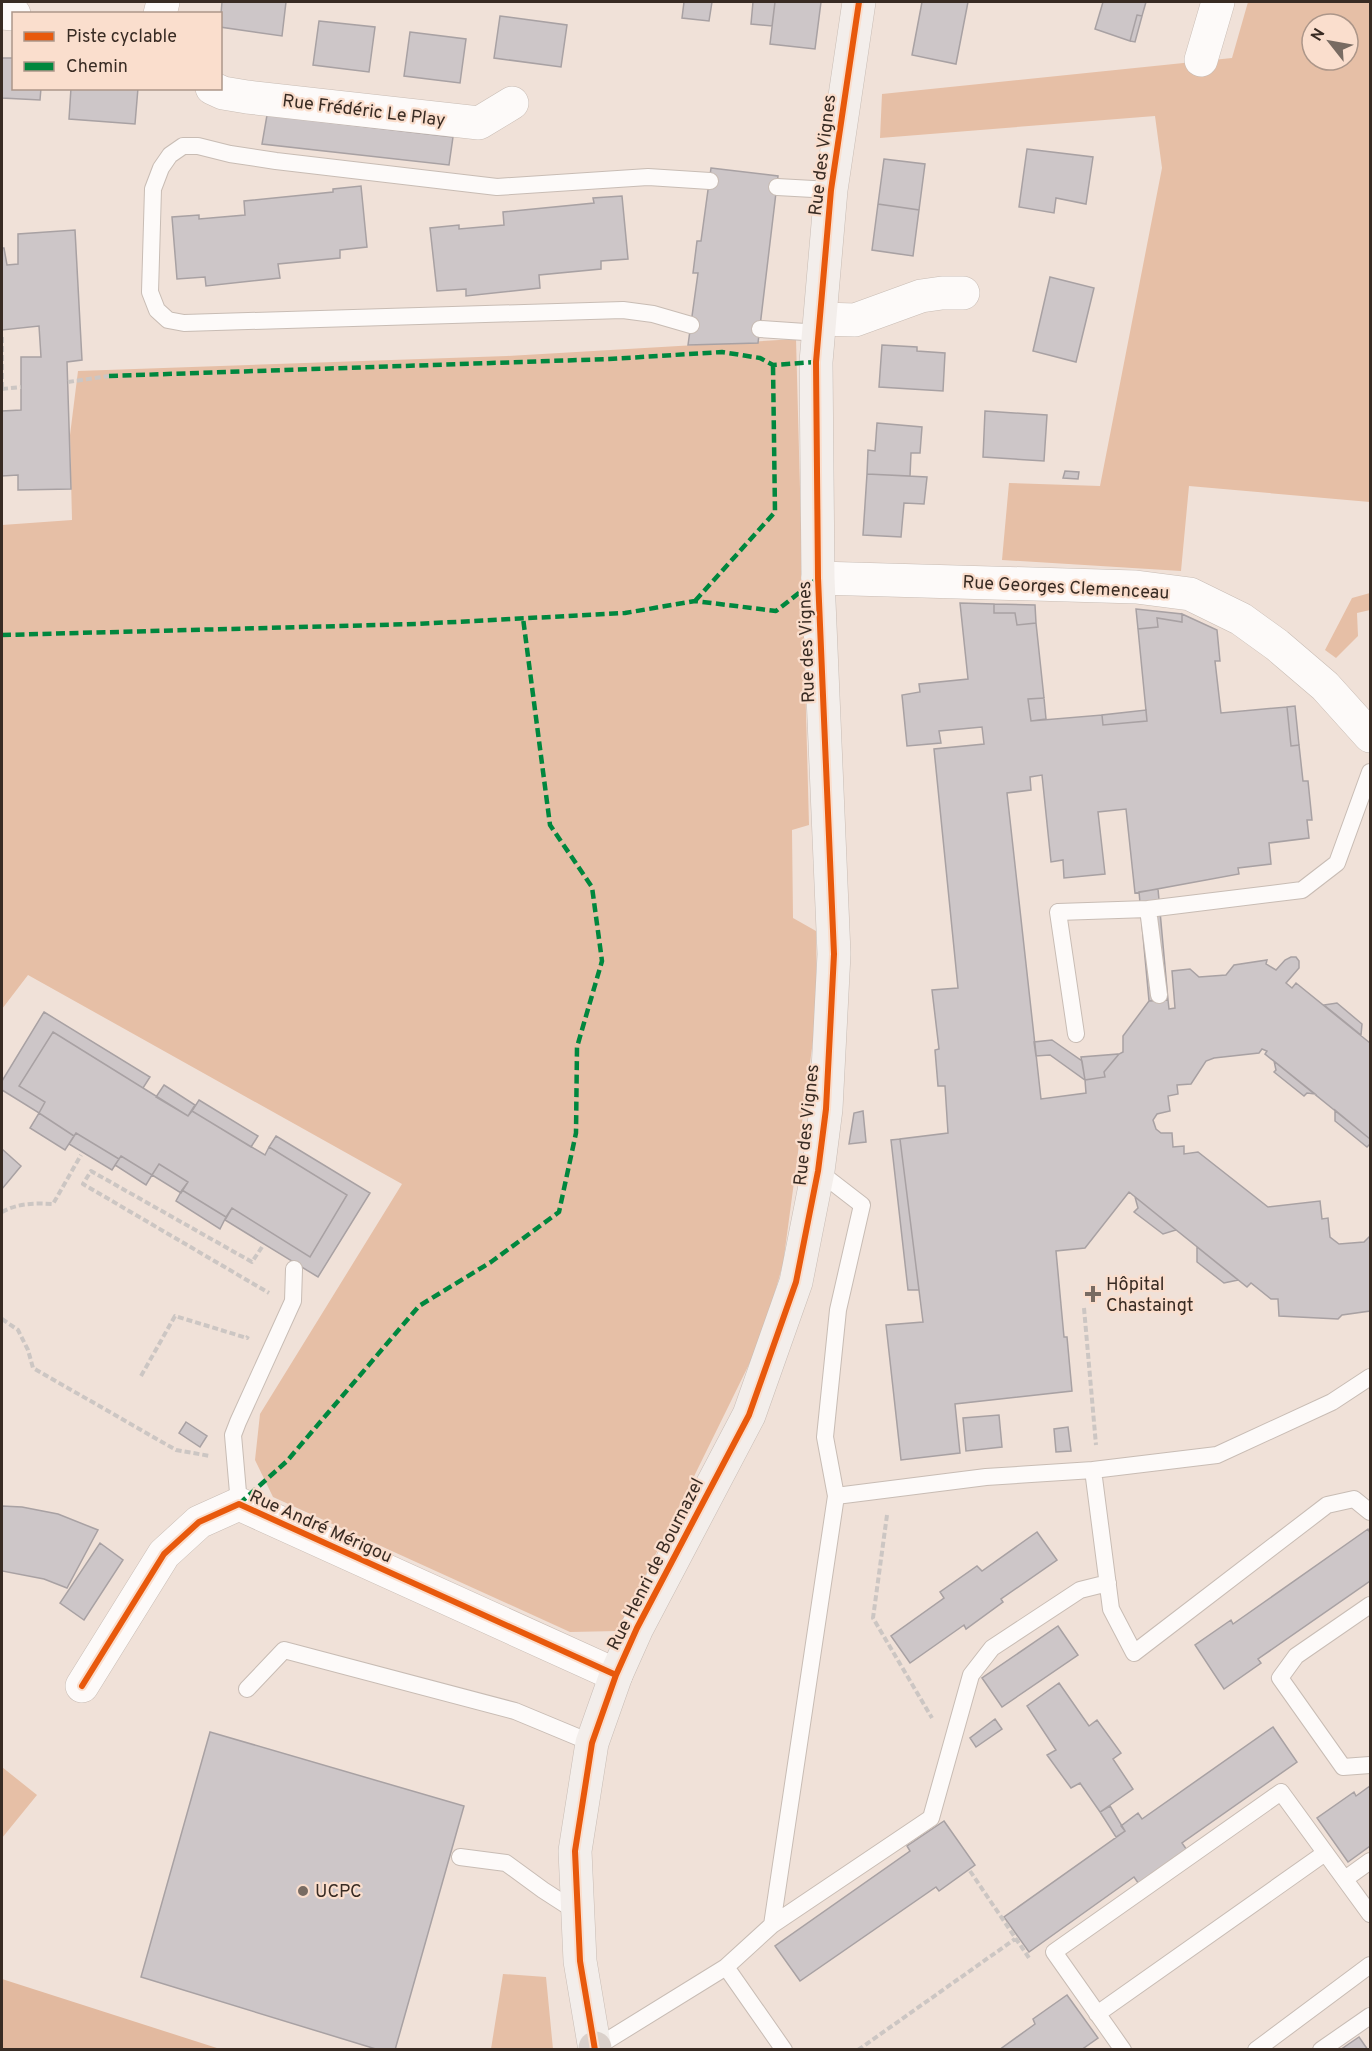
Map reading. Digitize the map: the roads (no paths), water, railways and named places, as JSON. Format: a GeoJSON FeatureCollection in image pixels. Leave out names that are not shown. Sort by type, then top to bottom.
{"type":"FeatureCollection","features":[{"type":"Feature","properties":{"kind":"street","name":"Rue des Vignes"},"geometry":{"type":"LineString","coordinates":[[796,1282],[818,1171],[826,1109],[834,954],[818,578],[816,362],[831,190],[859,2]]}},
{"type":"Feature","properties":{"kind":"street"},"geometry":{"type":"LineString","coordinates":[[1201,60],[1218,2]]}},
{"type":"Feature","properties":{"kind":"street","name":"Rue Frédéric Le Play"},"geometry":{"type":"LineString","coordinates":[[216,90],[223,93],[479,123],[512,103]]}},
{"type":"Feature","properties":{"kind":"street"},"geometry":{"type":"LineString","coordinates":[[820,326],[855,320],[921,296],[963,293]]}},
{"type":"Feature","properties":{"kind":"street","name":"Rue Georges Clemenceau"},"geometry":{"type":"LineString","coordinates":[[818,578],[1136,587],[1190,594],[1242,619],[1277,645],[1325,686],[1371,736]]}},
{"type":"Feature","properties":{"kind":"street","name":"Rue Henri de Bournazel"},"geometry":{"type":"LineString","coordinates":[[595,2049],[579,1961],[575,1851],[592,1743],[616,1675],[637,1628],[749,1415],[796,1282]]}},
{"type":"Feature","properties":{"kind":"street","name":"Rue André Mérigou"},"geometry":{"type":"LineString","coordinates":[[82,1686],[164,1554],[199,1522],[239,1504],[616,1675]]}},
{"type":"Feature","properties":{"kind":"lane"},"geometry":{"type":"LineString","coordinates":[[691,325],[653,314],[623,310],[184,323],[168,320],[157,310],[150,292],[153,189],[161,168],[170,154],[183,146],[198,146],[276,161],[498,187],[648,177],[710,181]]}},
{"type":"Feature","properties":{"kind":"lane"},"geometry":{"type":"LineString","coordinates":[[777,187],[831,190]]}},
{"type":"Feature","properties":{"kind":"lane"},"geometry":{"type":"LineString","coordinates":[[760,329],[820,326]]}},
{"type":"Feature","properties":{"kind":"lane"},"geometry":{"type":"LineString","coordinates":[[1076,1034],[1059,912],[1148,909],[1302,890],[1337,863],[1371,772]]}},
{"type":"Feature","properties":{"kind":"lane"},"geometry":{"type":"LineString","coordinates":[[1148,909],[1159,995]]}},
{"type":"Feature","properties":{"kind":"lane"},"geometry":{"type":"LineString","coordinates":[[772,1925],[836,1496],[825,1437],[838,1310],[862,1205],[818,1171]]}},
{"type":"Feature","properties":{"kind":"lane"},"geometry":{"type":"LineString","coordinates":[[239,1504],[233,1435],[293,1301],[294,1269]]}},
{"type":"Feature","properties":{"kind":"lane"},"geometry":{"type":"LineString","coordinates":[[836,1496],[986,1477],[1094,1470],[1217,1455],[1332,1402],[1371,1377]]}},
{"type":"Feature","properties":{"kind":"lane"},"geometry":{"type":"LineString","coordinates":[[1094,1470],[1111,1609],[1134,1653],[1328,1505],[1354,1499],[1371,1512]]}},
{"type":"Feature","properties":{"kind":"lane"},"geometry":{"type":"LineString","coordinates":[[595,2049],[726,1967],[772,1925],[931,1818],[971,1675],[992,1648],[1080,1590],[1108,1583]]}},
{"type":"Feature","properties":{"kind":"lane"},"geometry":{"type":"LineString","coordinates":[[1371,1605],[1296,1656],[1280,1678],[1343,1767],[1371,1764]]}},
{"type":"Feature","properties":{"kind":"lane"},"geometry":{"type":"LineString","coordinates":[[247,1689],[284,1650],[515,1711],[592,1743]]}},
{"type":"Feature","properties":{"kind":"lane"},"geometry":{"type":"LineString","coordinates":[[1117,2048],[1097,2014],[1054,1952],[1281,1792],[1371,1914]]}},
{"type":"Feature","properties":{"kind":"lane"},"geometry":{"type":"LineString","coordinates":[[1097,2014],[1325,1852]]}},
{"type":"Feature","properties":{"kind":"lane"},"geometry":{"type":"LineString","coordinates":[[460,1857],[506,1863],[578,1912]]}},
{"type":"Feature","properties":{"kind":"lane"},"geometry":{"type":"LineString","coordinates":[[1345,1879],[1371,1861]]}},
{"type":"Feature","properties":{"kind":"lane"},"geometry":{"type":"LineString","coordinates":[[1256,2049],[1371,1965]]}},
{"type":"Feature","properties":{"kind":"lane"},"geometry":{"type":"LineString","coordinates":[[726,1967],[784,2049]]}},
{"type":"Feature","properties":{"kind":"lane"},"geometry":{"type":"LineString","coordinates":[[1321,2049],[1371,2016]]}},
{"type":"Feature","properties":{"kind":"place","name":"Hôpital Chastaingt"},"geometry":{"type":"Point","coordinates":[1093,1294]}},
{"type":"Feature","properties":{"kind":"place","name":"UCPC"},"geometry":{"type":"Point","coordinates":[303,1891]}}]}
